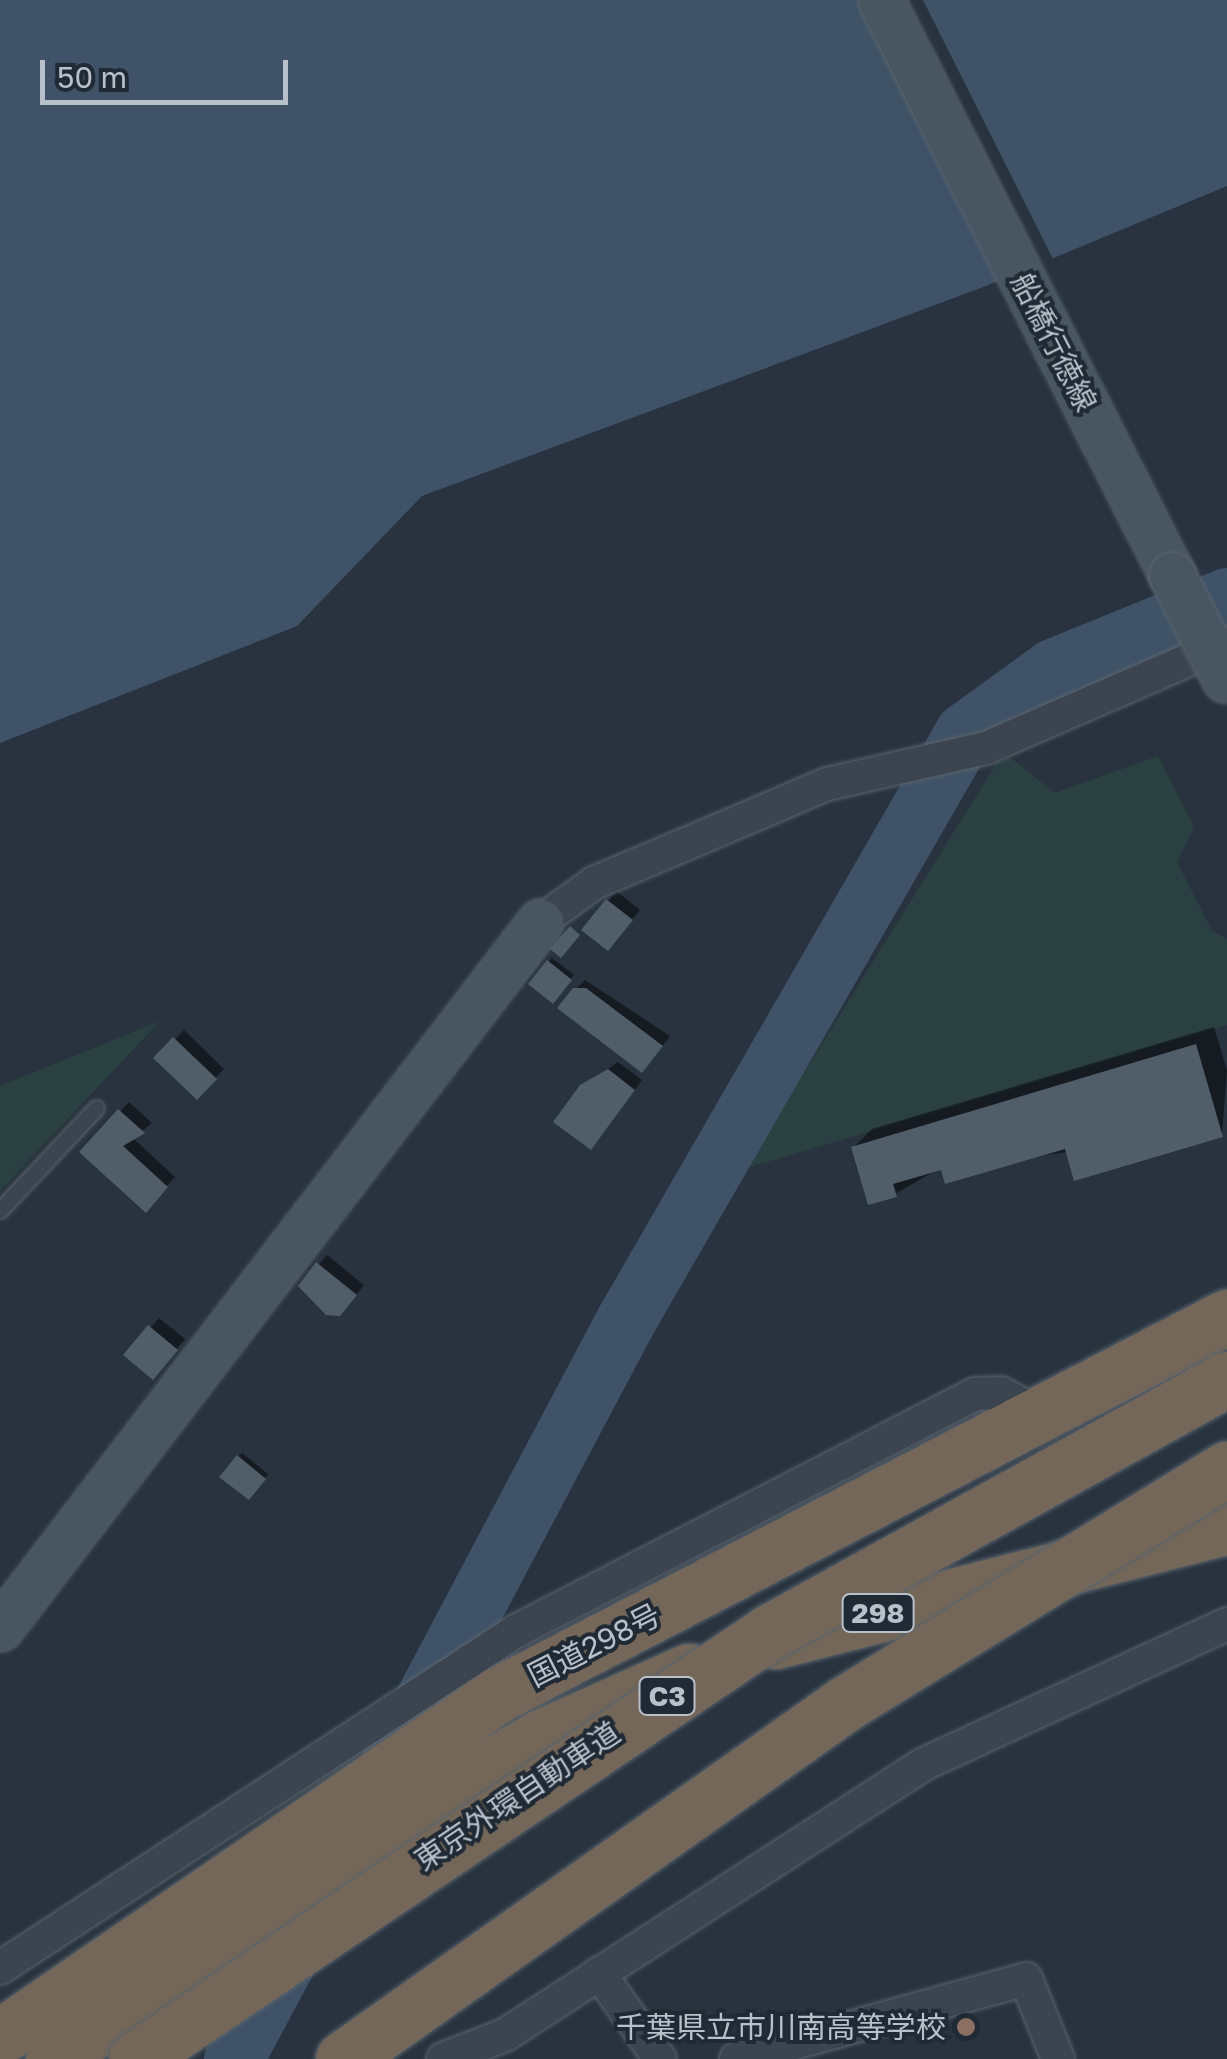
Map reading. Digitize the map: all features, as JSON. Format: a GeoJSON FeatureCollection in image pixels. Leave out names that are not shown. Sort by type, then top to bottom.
{"type":"FeatureCollection","features":[{"type":"Feature","properties":{"kind":"highway","name":"国道298号"},"geometry":{"type":"LineString","coordinates":[[0,2037],[442,1730],[596,1642],[1047,1418],[1227,1318]]}},
{"type":"Feature","properties":{"kind":"highway","name":"東京外環自動車道"},"geometry":{"type":"LineString","coordinates":[[136,2059],[740,1650],[1227,1380]]}},
{"type":"Feature","properties":{"kind":"highway"},"geometry":{"type":"LineString","coordinates":[[343,2059],[830,1714],[1227,1469]]}},
{"type":"Feature","properties":{"kind":"highway","name":"国道298号"},"geometry":{"type":"LineString","coordinates":[[53,2059],[287,1893],[540,1737],[773,1642],[1227,1527]]}},
{"type":"Feature","properties":{"kind":"street","name":"船橋行徳線"},"geometry":{"type":"LineString","coordinates":[[882,0],[1172,576],[1226,669]]}},
{"type":"Feature","properties":{"kind":"street"},"geometry":{"type":"LineString","coordinates":[[0,1628],[540,922],[594,883],[827,784],[986,748],[1226,669]]}},
{"type":"Feature","properties":{"kind":"street"},"geometry":{"type":"LineString","coordinates":[[0,1968],[468,1658],[975,1394],[1001,1393],[1047,1418]]}},
{"type":"Feature","properties":{"kind":"street"},"geometry":{"type":"LineString","coordinates":[[444,2059],[505,2035],[924,1764],[1227,1624]]}},
{"type":"Feature","properties":{"kind":"street"},"geometry":{"type":"LineString","coordinates":[[599,1973],[660,2059]]}},
{"type":"Feature","properties":{"kind":"street"},"geometry":{"type":"LineString","coordinates":[[736,2059],[1026,1979],[1058,2059]]}},
{"type":"Feature","properties":{"kind":"lane"},"geometry":{"type":"LineString","coordinates":[[0,1210],[96,1108]]}},
{"type":"Feature","properties":{"kind":"green space"},"geometry":{"type":"Polygon","coordinates":[[[1158,756],[1194,827],[1177,862],[1212,931],[1227,939],[1227,1025],[744,1169],[998,761],[1011,758],[1055,793],[1158,756]]]}},
{"type":"Feature","properties":{"kind":"green space"},"geometry":{"type":"Polygon","coordinates":[[[160,1021],[0,1191],[0,1086],[160,1021]]]}},
{"type":"Feature","properties":{"kind":"water"},"geometry":{"type":"Polygon","coordinates":[[[0,0],[1227,0],[1227,186],[986,286],[422,496],[297,626],[0,743],[0,0]]]}},
{"type":"Feature","properties":{"kind":"pier"},"geometry":{"type":"Polygon","coordinates":[[[863,0],[923,0],[1055,263],[1006,283],[863,0]]]}},
{"type":"Feature","properties":{"kind":"building"},"geometry":{"type":"Polygon","coordinates":[[[606,899],[633,920],[608,951],[581,930],[606,899]]]}},
{"type":"Feature","properties":{"kind":"building"},"geometry":{"type":"Polygon","coordinates":[[[570,926],[580,935],[561,958],[550,949],[570,926]]]}},
{"type":"Feature","properties":{"kind":"building"},"geometry":{"type":"Polygon","coordinates":[[[547,960],[572,980],[553,1004],[528,984],[547,960]]]}},
{"type":"Feature","properties":{"kind":"building"},"geometry":{"type":"Polygon","coordinates":[[[573,988],[586,988],[663,1046],[642,1073],[557,1008],[573,988]]]}},
{"type":"Feature","properties":{"kind":"building"},"geometry":{"type":"Polygon","coordinates":[[[173,1037],[217,1079],[197,1100],[153,1058],[173,1037]]]}},
{"type":"Feature","properties":{"kind":"building"},"geometry":{"type":"Polygon","coordinates":[[[1196,1044],[1223,1137],[1074,1181],[1065,1149],[945,1184],[941,1170],[893,1184],[897,1197],[868,1205],[851,1147],[1196,1044]]]}},
{"type":"Feature","properties":{"kind":"building"},"geometry":{"type":"Polygon","coordinates":[[[608,1069],[635,1090],[591,1150],[553,1122],[580,1085],[608,1069]]]}},
{"type":"Feature","properties":{"kind":"building"},"geometry":{"type":"Polygon","coordinates":[[[118,1109],[145,1133],[123,1146],[168,1187],[146,1213],[79,1152],[118,1109]]]}},
{"type":"Feature","properties":{"kind":"building"},"geometry":{"type":"Polygon","coordinates":[[[316,1262],[357,1295],[340,1316],[326,1315],[298,1286],[316,1262]]]}},
{"type":"Feature","properties":{"kind":"building"},"geometry":{"type":"Polygon","coordinates":[[[148,1325],[178,1350],[153,1380],[123,1355],[148,1325]]]}},
{"type":"Feature","properties":{"kind":"building"},"geometry":{"type":"Polygon","coordinates":[[[237,1455],[266,1479],[249,1500],[219,1477],[237,1455]]]}},
{"type":"Feature","properties":{"kind":"waterway"},"geometry":{"type":"LineString","coordinates":[[377,1791],[626,1321],[965,733],[1053,669],[1227,598]]}},
{"type":"Feature","properties":{"kind":"waterway"},"geometry":{"type":"LineString","coordinates":[[234,2059],[301,1934]]}},
{"type":"Feature","properties":{"kind":"place","name":"千葉県立市川南高等学校"},"geometry":{"type":"Point","coordinates":[966,2027]}}]}
